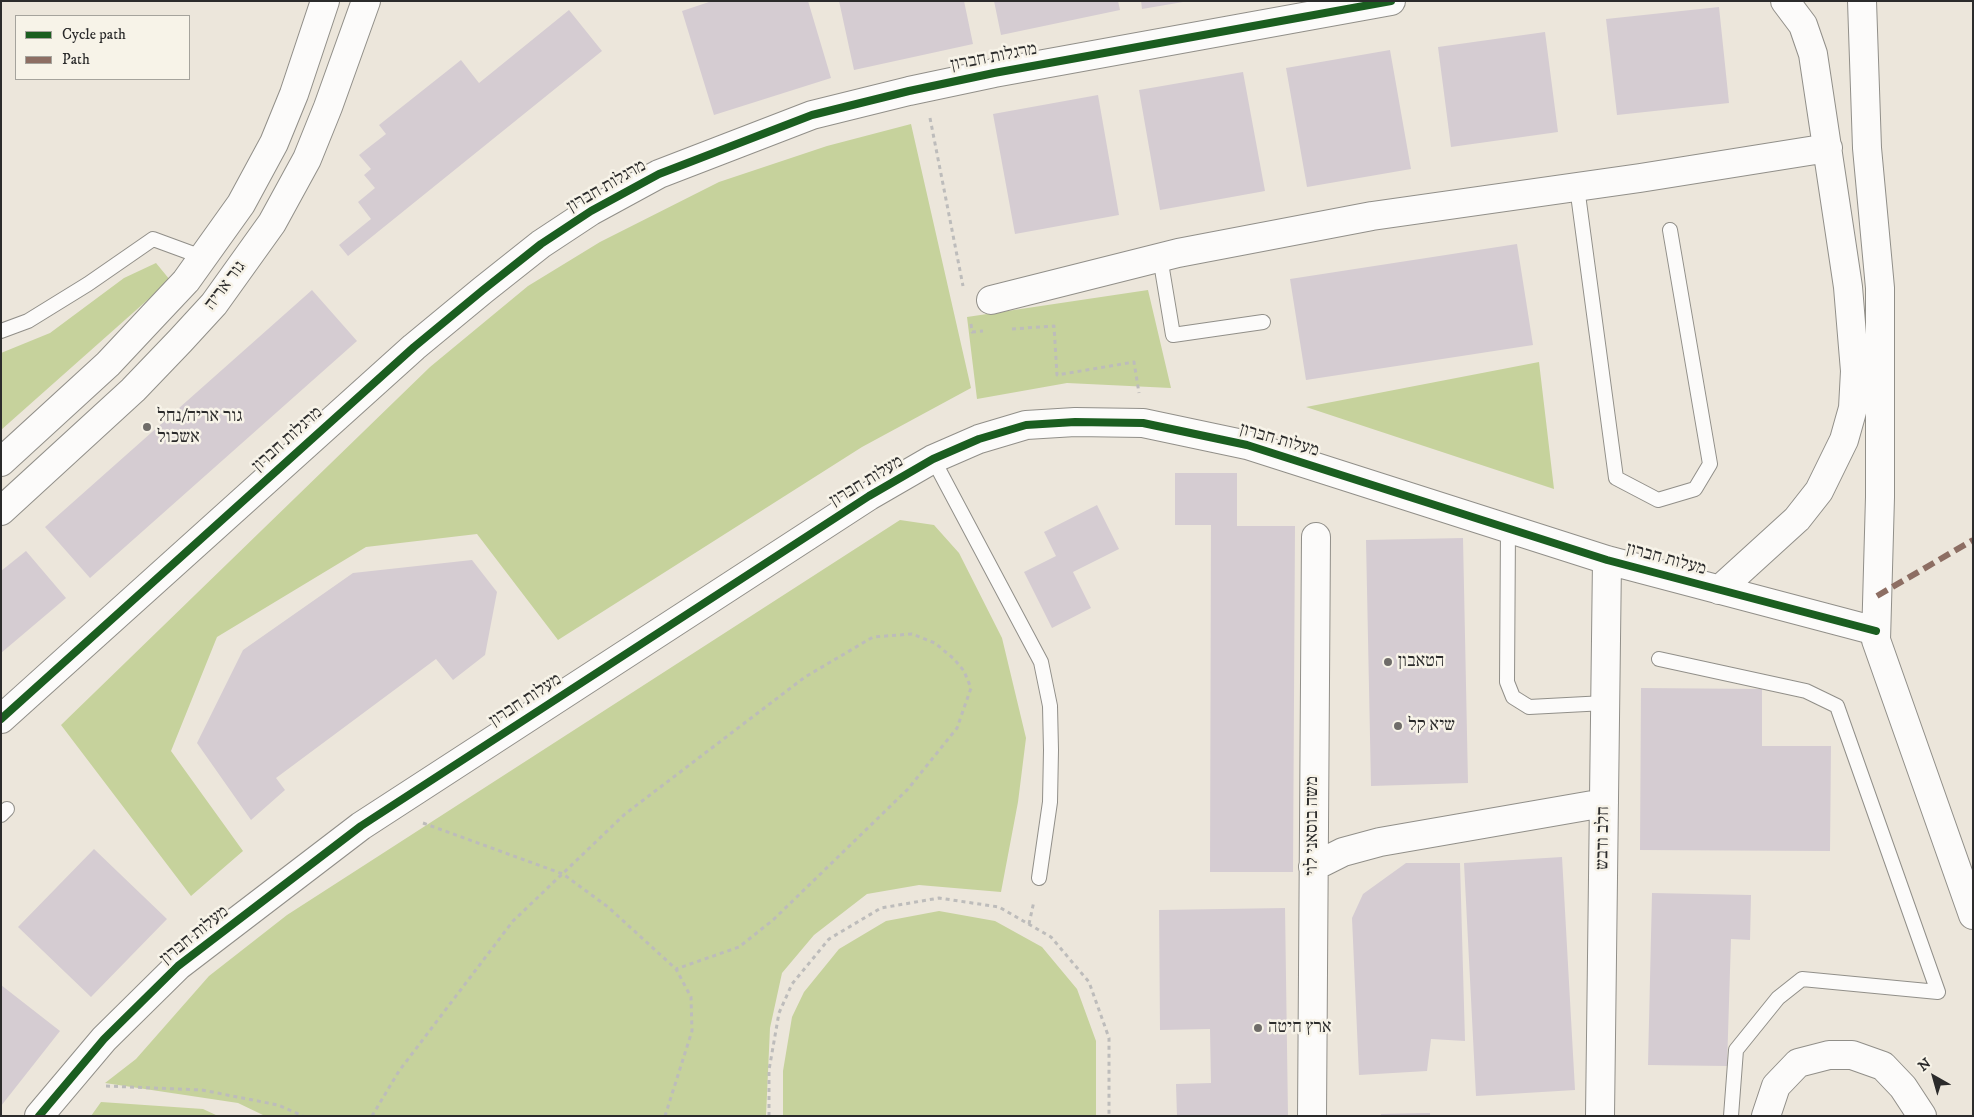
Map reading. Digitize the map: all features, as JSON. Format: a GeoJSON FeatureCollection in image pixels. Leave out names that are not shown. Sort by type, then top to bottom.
{"type":"FeatureCollection","features":[{"type":"Feature","properties":{"kind":"street","name":"גור אריה"},"geometry":{"type":"LineString","coordinates":[[1,462],[108,364],[186,281],[241,204],[274,143],[301,76],[325,1]]}},
{"type":"Feature","properties":{"kind":"street","name":"גור אריה"},"geometry":{"type":"LineString","coordinates":[[1,511],[133,390],[180,341],[214,304],[272,223],[307,159],[366,1]]}},
{"type":"Feature","properties":{"kind":"street","name":"מרגלות חברון"},"geometry":{"type":"LineString","coordinates":[[1,720],[414,346],[540,244],[591,211],[659,174],[812,115],[909,91],[994,72],[1391,1]]}},
{"type":"Feature","properties":{"kind":"street"},"geometry":{"type":"LineString","coordinates":[[1719,590],[1797,519],[1819,491],[1844,440],[1853,408],[1855,371],[1848,288],[1813,54],[1803,25],[1785,1]]}},
{"type":"Feature","properties":{"kind":"street"},"geometry":{"type":"LineString","coordinates":[[1862,1],[1867,148],[1880,288],[1880,497],[1876,640],[1973,915]]}},
{"type":"Feature","properties":{"kind":"street"},"geometry":{"type":"LineString","coordinates":[[992,300],[1160,257],[1372,216],[1640,178],[1828,148]]}},
{"type":"Feature","properties":{"kind":"street","name":"מעלות חברון"},"geometry":{"type":"LineString","coordinates":[[38,1116],[104,1040],[178,966],[361,826],[869,496],[933,459],[979,439],[1026,425],[1075,422],[1143,424],[1247,445],[1607,560],[1876,631]]}},
{"type":"Feature","properties":{"kind":"street","name":"משה בוסאני לוי"},"geometry":{"type":"LineString","coordinates":[[1312,1116],[1316,537]]}},
{"type":"Feature","properties":{"kind":"street","name":"חלב ודבש"},"geometry":{"type":"LineString","coordinates":[[1600,1116],[1607,560]]}},
{"type":"Feature","properties":{"kind":"street"},"geometry":{"type":"LineString","coordinates":[[1313,867],[1343,852],[1380,842],[1604,803]]}},
{"type":"Feature","properties":{"kind":"street"},"geometry":{"type":"LineString","coordinates":[[1766,1116],[1776,1086],[1798,1063],[1829,1054],[1852,1055],[1883,1066],[1903,1087],[1922,1116]]}},
{"type":"Feature","properties":{"kind":"lane"},"geometry":{"type":"LineString","coordinates":[[1577,187],[1616,478],[1658,500],[1695,489],[1710,464],[1670,230]]}},
{"type":"Feature","properties":{"kind":"lane"},"geometry":{"type":"LineString","coordinates":[[1,331],[28,321],[88,284],[153,239],[202,257]]}},
{"type":"Feature","properties":{"kind":"lane"},"geometry":{"type":"LineString","coordinates":[[1160,257],[1173,335],[1263,322]]}},
{"type":"Feature","properties":{"kind":"lane"},"geometry":{"type":"LineString","coordinates":[[933,459],[1041,662],[1050,706],[1051,750],[1050,802],[1039,878]]}},
{"type":"Feature","properties":{"kind":"lane"},"geometry":{"type":"LineString","coordinates":[[1508,528],[1507,682],[1513,697],[1528,707],[1605,703]]}},
{"type":"Feature","properties":{"kind":"lane"},"geometry":{"type":"LineString","coordinates":[[1659,659],[1806,691],[1837,706],[1938,992],[1802,979],[1778,998],[1736,1050],[1731,1116]]}},
{"type":"Feature","properties":{"kind":"path"},"geometry":{"type":"LineString","coordinates":[[372,1116],[399,1071],[513,921],[633,808],[805,678],[873,637],[912,634],[935,643],[954,659],[964,671],[971,688],[957,728],[908,789],[766,926],[739,947],[676,970]]}},
{"type":"Feature","properties":{"kind":"path"},"geometry":{"type":"LineString","coordinates":[[387,809],[563,874],[608,907],[676,970],[691,997],[692,1031],[665,1116]]}},
{"type":"Feature","properties":{"kind":"path"},"geometry":{"type":"LineString","coordinates":[[769,1116],[769,1070],[779,1012],[792,984],[830,939],[881,908],[939,898],[999,907],[1051,937],[1089,982],[1109,1038],[1109,1116]]}},
{"type":"Feature","properties":{"kind":"path"},"geometry":{"type":"LineString","coordinates":[[65,1084],[202,1090],[278,1105],[303,1116]]}},
{"type":"Feature","properties":{"kind":"green space"},"geometry":{"type":"Polygon","coordinates":[[[911,124],[971,388],[862,447],[558,640],[477,534],[366,547],[217,637],[171,751],[243,851],[191,896],[61,725],[430,367],[528,286],[600,242],[719,182],[827,146],[911,124]]]}},
{"type":"Feature","properties":{"kind":"green space"},"geometry":{"type":"Polygon","coordinates":[[[156,263],[170,280],[1,430],[1,353],[50,333],[124,278],[156,263]]]}},
{"type":"Feature","properties":{"kind":"green space"},"geometry":{"type":"Polygon","coordinates":[[[1148,290],[1171,388],[1067,383],[977,399],[967,317],[1148,290]]]}},
{"type":"Feature","properties":{"kind":"green space"},"geometry":{"type":"Polygon","coordinates":[[[1539,362],[1554,489],[1306,407],[1539,362]]]}},
{"type":"Feature","properties":{"kind":"green space"},"geometry":{"type":"Polygon","coordinates":[[[900,520],[934,525],[959,553],[1002,638],[1026,738],[1018,802],[1001,892],[919,885],[867,894],[814,935],[782,973],[770,1028],[766,1116],[265,1116],[238,1103],[105,1083],[136,1059],[209,976],[287,915],[900,520]]]}},
{"type":"Feature","properties":{"kind":"green space"},"geometry":{"type":"Polygon","coordinates":[[[939,911],[995,921],[1042,947],[1077,989],[1096,1041],[1096,1116],[783,1116],[783,1071],[792,1017],[804,992],[839,949],[886,921],[939,911]]]}},
{"type":"Feature","properties":{"kind":"green space"},"geometry":{"type":"Polygon","coordinates":[[[101,1102],[203,1109],[218,1116],[91,1116],[101,1102]]]}},
{"type":"Feature","properties":{"kind":"building"},"geometry":{"type":"Polygon","coordinates":[[[712,1],[808,1],[831,78],[714,115],[682,11],[712,1]]]}},
{"type":"Feature","properties":{"kind":"building"},"geometry":{"type":"Polygon","coordinates":[[[839,1],[964,1],[973,44],[854,70],[839,1]]]}},
{"type":"Feature","properties":{"kind":"building"},"geometry":{"type":"Polygon","coordinates":[[[994,1],[1118,1],[1120,10],[1001,35],[994,1]]]}},
{"type":"Feature","properties":{"kind":"building"},"geometry":{"type":"Polygon","coordinates":[[[1141,1],[1183,1],[1183,2],[1142,9],[1141,1]]]}},
{"type":"Feature","properties":{"kind":"building"},"geometry":{"type":"Polygon","coordinates":[[[1719,7],[1729,103],[1617,115],[1606,19],[1719,7]]]}},
{"type":"Feature","properties":{"kind":"building"},"geometry":{"type":"Polygon","coordinates":[[[569,10],[602,51],[348,256],[339,245],[371,219],[358,202],[375,188],[364,175],[371,169],[359,155],[386,134],[379,125],[461,60],[479,83],[569,10]]]}},
{"type":"Feature","properties":{"kind":"building"},"geometry":{"type":"Polygon","coordinates":[[[1545,32],[1558,132],[1451,147],[1438,47],[1545,32]]]}},
{"type":"Feature","properties":{"kind":"building"},"geometry":{"type":"Polygon","coordinates":[[[1390,50],[1411,169],[1307,187],[1286,68],[1390,50]]]}},
{"type":"Feature","properties":{"kind":"building"},"geometry":{"type":"Polygon","coordinates":[[[1243,72],[1265,191],[1160,210],[1139,90],[1243,72]]]}},
{"type":"Feature","properties":{"kind":"building"},"geometry":{"type":"Polygon","coordinates":[[[1098,95],[1119,215],[1015,234],[993,114],[1098,95]]]}},
{"type":"Feature","properties":{"kind":"building"},"geometry":{"type":"Polygon","coordinates":[[[1517,244],[1533,345],[1306,380],[1290,279],[1517,244]]]}},
{"type":"Feature","properties":{"kind":"building"},"geometry":{"type":"Polygon","coordinates":[[[312,290],[357,341],[90,578],[45,527],[312,290]]]}},
{"type":"Feature","properties":{"kind":"building"},"geometry":{"type":"Polygon","coordinates":[[[1175,473],[1237,473],[1237,526],[1295,526],[1293,872],[1210,872],[1211,525],[1175,525],[1175,473]]]}},
{"type":"Feature","properties":{"kind":"building"},"geometry":{"type":"Polygon","coordinates":[[[1097,505],[1119,549],[1073,572],[1091,608],[1052,628],[1024,572],[1056,556],[1044,532],[1097,505]]]}},
{"type":"Feature","properties":{"kind":"building"},"geometry":{"type":"Polygon","coordinates":[[[1463,538],[1468,783],[1371,786],[1366,540],[1463,538]]]}},
{"type":"Feature","properties":{"kind":"building"},"geometry":{"type":"Polygon","coordinates":[[[26,551],[66,598],[1,653],[1,571],[26,551]]]}},
{"type":"Feature","properties":{"kind":"building"},"geometry":{"type":"Polygon","coordinates":[[[472,560],[497,592],[485,655],[453,680],[436,659],[276,778],[285,790],[251,820],[197,743],[243,650],[353,573],[472,560]]]}},
{"type":"Feature","properties":{"kind":"building"},"geometry":{"type":"Polygon","coordinates":[[[1641,688],[1762,689],[1762,746],[1831,746],[1830,851],[1640,850],[1641,688]]]}},
{"type":"Feature","properties":{"kind":"building"},"geometry":{"type":"Polygon","coordinates":[[[94,849],[167,919],[91,997],[18,927],[94,849]]]}},
{"type":"Feature","properties":{"kind":"building"},"geometry":{"type":"Polygon","coordinates":[[[1562,857],[1575,1090],[1476,1096],[1464,863],[1562,857]]]}},
{"type":"Feature","properties":{"kind":"building"},"geometry":{"type":"Polygon","coordinates":[[[1406,863],[1460,863],[1465,1041],[1431,1039],[1427,1071],[1359,1075],[1352,918],[1363,894],[1406,863]]]}},
{"type":"Feature","properties":{"kind":"building"},"geometry":{"type":"Polygon","coordinates":[[[1652,893],[1751,895],[1750,940],[1731,939],[1727,1066],[1648,1065],[1652,893]]]}},
{"type":"Feature","properties":{"kind":"building"},"geometry":{"type":"Polygon","coordinates":[[[1285,908],[1288,1116],[1177,1116],[1176,1084],[1211,1083],[1210,1029],[1160,1030],[1159,910],[1285,908]]]}},
{"type":"Feature","properties":{"kind":"building"},"geometry":{"type":"Polygon","coordinates":[[[1,985],[60,1031],[1,1106],[1,985]]]}},
{"type":"Feature","properties":{"kind":"building"},"geometry":{"type":"Polygon","coordinates":[[[1430,1113],[1430,1116],[1381,1116],[1381,1114],[1430,1113]]]}},
{"type":"Feature","properties":{"kind":"marked path"},"geometry":{"type":"LineString","coordinates":[[1877,596],[1973,540]]}},
{"type":"Feature","properties":{"kind":"cycle path"},"geometry":{"type":"LineString","coordinates":[[1,719],[414,347],[541,244],[591,211],[659,174],[812,115],[909,91],[994,73],[1391,1]]}},
{"type":"Feature","properties":{"kind":"cycle path"},"geometry":{"type":"LineString","coordinates":[[39,1116],[104,1039],[178,966],[361,826],[869,496],[933,459],[979,439],[1026,425],[1075,422],[1143,423],[1247,445],[1607,560],[1876,631]]}},
{"type":"Feature","properties":{"kind":"place","name":"גור אריה/נחל אשכול"},"geometry":{"type":"Point","coordinates":[147,427]}},
{"type":"Feature","properties":{"kind":"place","name":"הטאבון"},"geometry":{"type":"Point","coordinates":[1388,662]}},
{"type":"Feature","properties":{"kind":"place","name":"שיא קל"},"geometry":{"type":"Point","coordinates":[1398,726]}},
{"type":"Feature","properties":{"kind":"place","name":"ארץ חיטה"},"geometry":{"type":"Point","coordinates":[1258,1028]}}]}
